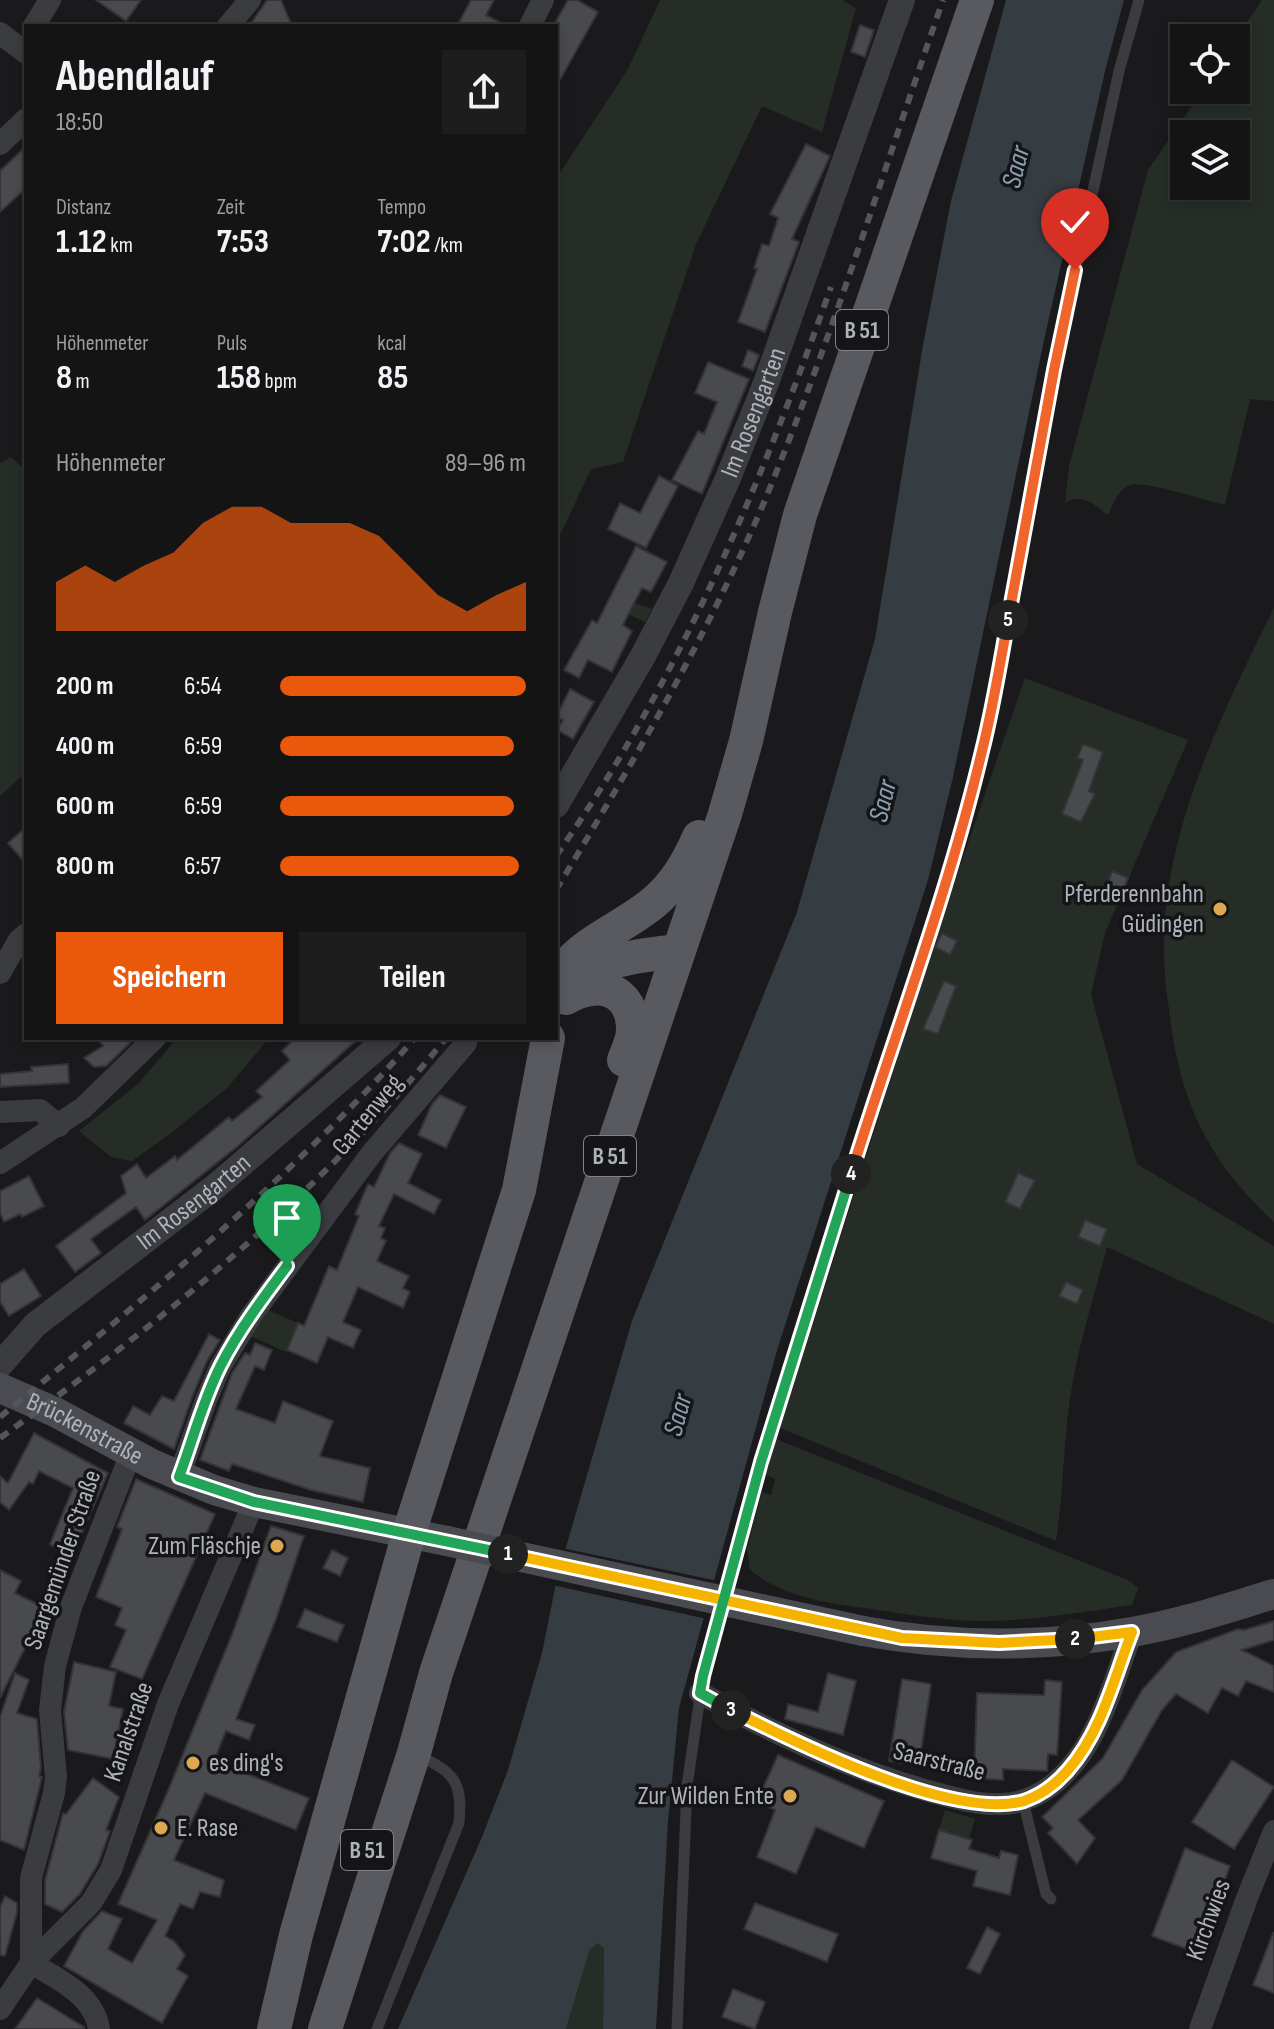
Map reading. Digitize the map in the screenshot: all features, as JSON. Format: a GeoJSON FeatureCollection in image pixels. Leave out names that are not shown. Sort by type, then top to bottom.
{"type":"FeatureCollection","features":[{"type":"Feature","properties":{"kind":"main road","name":"B 51"},"geometry":{"type":"LineString","coordinates":[[325,2029],[414,1753],[436,1673],[725,814],[746,741],[788,557],[816,465],[977,0]]}},
{"type":"Feature","properties":{"kind":"main road"},"geometry":{"type":"LineString","coordinates":[[559,998],[570,961],[651,905],[684,868],[698,838],[730,740],[763,664]]}},
{"type":"Feature","properties":{"kind":"main road"},"geometry":{"type":"LineString","coordinates":[[559,998],[597,969],[631,958],[679,951]]}},
{"type":"Feature","properties":{"kind":"main road"},"geometry":{"type":"LineString","coordinates":[[541,1362],[540,1319],[633,1033],[632,1015],[625,1002],[613,991],[590,987],[559,998]]}},
{"type":"Feature","properties":{"kind":"main road"},"geometry":{"type":"LineString","coordinates":[[274,2029],[296,1935],[409,1533],[519,1190],[546,1041]]}},
{"type":"Feature","properties":{"kind":"main road","name":"Brückenstraße"},"geometry":{"type":"LineString","coordinates":[[0,1388],[55,1412],[179,1477],[254,1502],[902,1638],[999,1643],[1083,1639],[1132,1632]]}},
{"type":"Feature","properties":{"kind":"main road"},"geometry":{"type":"LineString","coordinates":[[1132,1632],[1274,1594]]}},
{"type":"Feature","properties":{"kind":"main road","name":"B 51"},"geometry":{"type":"LineString","coordinates":[[306,2029],[401,1750],[436,1673]]}},
{"type":"Feature","properties":{"kind":"main road"},"geometry":{"type":"LineString","coordinates":[[257,2029],[262,2010],[296,1935]]}},
{"type":"Feature","properties":{"kind":"street"},"geometry":{"type":"LineString","coordinates":[[35,24],[50,0]]}},
{"type":"Feature","properties":{"kind":"street"},"geometry":{"type":"LineString","coordinates":[[230,24],[250,0]]}},
{"type":"Feature","properties":{"kind":"street"},"geometry":{"type":"LineString","coordinates":[[531,24],[543,0]]}},
{"type":"Feature","properties":{"kind":"street","name":"Im Rosengarten"},"geometry":{"type":"LineString","coordinates":[[558,802],[643,656],[681,583],[728,478],[766,383],[902,0]]}},
{"type":"Feature","properties":{"kind":"street"},"geometry":{"type":"LineString","coordinates":[[0,33],[24,46]]}},
{"type":"Feature","properties":{"kind":"street"},"geometry":{"type":"LineString","coordinates":[[0,144],[24,121]]}},
{"type":"Feature","properties":{"kind":"street"},"geometry":{"type":"LineString","coordinates":[[0,973],[24,936]]}},
{"type":"Feature","properties":{"kind":"street"},"geometry":{"type":"LineString","coordinates":[[0,1163],[83,1108],[153,1040]]}},
{"type":"Feature","properties":{"kind":"street","name":"Im Rosengarten"},"geometry":{"type":"LineString","coordinates":[[0,1365],[35,1325],[216,1186],[386,1040]]}},
{"type":"Feature","properties":{"kind":"street","name":"Gartenweg"},"geometry":{"type":"LineString","coordinates":[[179,1477],[220,1367],[251,1316],[372,1153],[466,1043]]}},
{"type":"Feature","properties":{"kind":"street"},"geometry":{"type":"LineString","coordinates":[[0,1112],[40,1110],[59,1126]]}},
{"type":"Feature","properties":{"kind":"street","name":"Saargemünder Straße"},"geometry":{"type":"LineString","coordinates":[[31,1963],[31,1878],[56,1777],[50,1710],[55,1666],[71,1607],[131,1453]]}},
{"type":"Feature","properties":{"kind":"street","name":"Kanalstraße"},"geometry":{"type":"LineString","coordinates":[[31,1963],[75,1922],[111,1870],[168,1704],[254,1502]]}},
{"type":"Feature","properties":{"kind":"street","name":"Saarstraße"},"geometry":{"type":"LineString","coordinates":[[700,1693],[800,1745],[876,1775],[935,1793],[983,1803],[1023,1801],[1053,1785],[1079,1756],[1109,1695],[1132,1632]]}},
{"type":"Feature","properties":{"kind":"street","name":"Kirchwies"},"geometry":{"type":"LineString","coordinates":[[1200,2029],[1274,1831]]}},
{"type":"Feature","properties":{"kind":"street"},"geometry":{"type":"LineString","coordinates":[[0,2009],[31,1963],[86,1999],[97,2013],[99,2029]]}},
{"type":"Feature","properties":{"kind":"lane"},"geometry":{"type":"LineString","coordinates":[[677,2029],[687,1786],[700,1693],[733,1558],[770,1432],[974,785],[990,717],[1054,370],[1119,71],[1139,0]]}},
{"type":"Feature","properties":{"kind":"lane"},"geometry":{"type":"LineString","coordinates":[[377,2029],[459,1823],[461,1799],[456,1780],[442,1767],[414,1753]]}},
{"type":"Feature","properties":{"kind":"lane"},"geometry":{"type":"LineString","coordinates":[[1023,1801],[1046,1894],[1051,1899]]}},
{"type":"Feature","properties":{"kind":"shaded area"},"geometry":{"type":"Polygon","coordinates":[[[660,0],[842,0],[856,8],[822,132],[762,106],[696,244],[623,462],[591,469],[558,540],[558,176],[628,69],[660,0]]]}},
{"type":"Feature","properties":{"kind":"shaded area"},"geometry":{"type":"Polygon","coordinates":[[[1262,0],[1274,0],[1274,401],[1250,399],[1225,505],[1137,484],[1122,490],[1108,515],[1083,499],[1065,503],[1069,466],[1148,170],[1170,138],[1170,200],[1250,200],[1250,120],[1182,120],[1193,104],[1250,104],[1250,24],[1246,24],[1262,0]]]}},
{"type":"Feature","properties":{"kind":"shaded area"},"geometry":{"type":"Polygon","coordinates":[[[11,457],[24,469],[24,774],[0,796],[0,463],[11,457]]]}},
{"type":"Feature","properties":{"kind":"shaded area"},"geometry":{"type":"Polygon","coordinates":[[[628,601],[652,609],[645,622],[622,611],[628,601]]]}},
{"type":"Feature","properties":{"kind":"shaded area","name":"Pferderennbahn Güdingen"},"geometry":{"type":"Polygon","coordinates":[[[1274,607],[1274,1222],[1251,1199],[1214,1151],[1189,1101],[1174,1043],[1164,956],[1166,910],[1184,820],[1216,732],[1274,607]]]}},
{"type":"Feature","properties":{"kind":"shaded area"},"geometry":{"type":"Polygon","coordinates":[[[1025,678],[1188,740],[1105,933],[1091,994],[1137,1164],[1274,1246],[1274,1324],[1107,1247],[1072,1386],[1056,1541],[780,1428],[938,930],[1025,678]]]}},
{"type":"Feature","properties":{"kind":"shaded area"},"geometry":{"type":"Polygon","coordinates":[[[175,1040],[267,1040],[228,1087],[170,1134],[132,1161],[111,1157],[79,1131],[139,1083],[175,1040]]]}},
{"type":"Feature","properties":{"kind":"shaded area"},"geometry":{"type":"Polygon","coordinates":[[[267,1310],[298,1323],[286,1352],[246,1334],[267,1310]]]}},
{"type":"Feature","properties":{"kind":"shaded area"},"geometry":{"type":"Polygon","coordinates":[[[776,1439],[1130,1581],[1138,1588],[1132,1605],[1037,1618],[965,1620],[835,1604],[775,1586],[750,1570],[747,1549],[762,1492],[771,1495],[775,1479],[766,1475],[776,1439]]]}},
{"type":"Feature","properties":{"kind":"shaded area"},"geometry":{"type":"Polygon","coordinates":[[[945,1810],[975,1819],[969,1839],[939,1830],[945,1810]]]}},
{"type":"Feature","properties":{"kind":"shaded area"},"geometry":{"type":"Polygon","coordinates":[[[598,1943],[604,1949],[603,2029],[566,2029],[590,1949],[598,1943]]]}},
{"type":"Feature","properties":{"kind":"water","name":"Saar"},"geometry":{"type":"Polygon","coordinates":[[[1006,0],[1124,0],[1046,331],[953,777],[928,880],[778,1347],[679,1708],[668,1822],[656,2029],[603,2029],[604,1949],[598,1943],[590,1949],[566,2029],[398,2029],[508,1770],[542,1653],[557,1578],[632,1321],[797,912],[875,639],[923,345],[951,201],[1006,0]]]}},
{"type":"Feature","properties":{"kind":"pier"},"geometry":{"type":"Polygon","coordinates":[[[562,1548],[718,1581],[707,1619],[552,1585],[562,1548]]]}},
{"type":"Feature","properties":{"kind":"building"},"geometry":{"type":"Polygon","coordinates":[[[96,0],[141,0],[126,21],[96,0]]]}},
{"type":"Feature","properties":{"kind":"building"},"geometry":{"type":"Polygon","coordinates":[[[267,0],[281,0],[291,24],[250,24],[267,0]]]}},
{"type":"Feature","properties":{"kind":"building"},"geometry":{"type":"Polygon","coordinates":[[[471,0],[494,0],[486,15],[503,24],[458,24],[471,0]]]}},
{"type":"Feature","properties":{"kind":"building"},"geometry":{"type":"Polygon","coordinates":[[[568,0],[577,0],[598,12],[558,83],[558,24],[556,21],[568,0]]]}},
{"type":"Feature","properties":{"kind":"building"},"geometry":{"type":"Polygon","coordinates":[[[860,25],[874,30],[865,57],[851,52],[860,25]]]}},
{"type":"Feature","properties":{"kind":"building"},"geometry":{"type":"Polygon","coordinates":[[[806,144],[830,156],[792,239],[799,242],[765,332],[738,322],[757,269],[754,268],[762,244],[769,246],[778,218],[770,214],[806,144]]]}},
{"type":"Feature","properties":{"kind":"building"},"geometry":{"type":"Polygon","coordinates":[[[24,148],[24,190],[0,212],[0,171],[24,148]]]}},
{"type":"Feature","properties":{"kind":"building"},"geometry":{"type":"Polygon","coordinates":[[[748,350],[759,355],[753,371],[742,366],[748,350]]]}},
{"type":"Feature","properties":{"kind":"building"},"geometry":{"type":"Polygon","coordinates":[[[708,362],[749,379],[702,494],[672,480],[698,431],[704,434],[717,402],[695,393],[708,362]]]}},
{"type":"Feature","properties":{"kind":"building"},"geometry":{"type":"Polygon","coordinates":[[[659,476],[678,486],[646,548],[608,529],[620,503],[640,513],[659,476]]]}},
{"type":"Feature","properties":{"kind":"building"},"geometry":{"type":"Polygon","coordinates":[[[636,546],[667,562],[651,592],[642,588],[623,625],[632,631],[612,672],[588,660],[579,678],[564,670],[592,620],[597,623],[636,546]]]}},
{"type":"Feature","properties":{"kind":"building"},"geometry":{"type":"Polygon","coordinates":[[[570,689],[594,702],[573,739],[558,731],[563,720],[558,718],[570,689]]]}},
{"type":"Feature","properties":{"kind":"building"},"geometry":{"type":"Polygon","coordinates":[[[1083,744],[1103,752],[1089,791],[1095,794],[1081,822],[1062,814],[1083,760],[1077,758],[1083,744]]]}},
{"type":"Feature","properties":{"kind":"building"},"geometry":{"type":"Polygon","coordinates":[[[24,829],[24,862],[8,843],[24,829]]]}},
{"type":"Feature","properties":{"kind":"building"},"geometry":{"type":"Polygon","coordinates":[[[1112,871],[1128,878],[1123,892],[1107,885],[1112,871]]]}},
{"type":"Feature","properties":{"kind":"building"},"geometry":{"type":"Polygon","coordinates":[[[942,933],[957,941],[950,955],[935,947],[942,933]]]}},
{"type":"Feature","properties":{"kind":"building"},"geometry":{"type":"Polygon","coordinates":[[[944,981],[956,986],[938,1034],[923,1029],[944,981]]]}},
{"type":"Feature","properties":{"kind":"building"},"geometry":{"type":"Polygon","coordinates":[[[98,1040],[128,1040],[130,1043],[106,1066],[94,1067],[84,1058],[103,1046],[98,1040]]]}},
{"type":"Feature","properties":{"kind":"building"},"geometry":{"type":"Polygon","coordinates":[[[293,1040],[357,1040],[238,1146],[145,1220],[136,1207],[91,1239],[101,1253],[75,1272],[56,1246],[126,1193],[121,1176],[137,1164],[146,1178],[175,1156],[177,1160],[229,1117],[232,1121],[262,1097],[256,1091],[290,1060],[282,1051],[293,1040]]]}},
{"type":"Feature","properties":{"kind":"building"},"geometry":{"type":"Polygon","coordinates":[[[68,1064],[69,1083],[0,1087],[0,1074],[32,1071],[31,1067],[68,1064]]]}},
{"type":"Feature","properties":{"kind":"building"},"geometry":{"type":"Polygon","coordinates":[[[440,1095],[466,1107],[446,1148],[418,1135],[432,1104],[440,1095]]]}},
{"type":"Feature","properties":{"kind":"building"},"geometry":{"type":"Polygon","coordinates":[[[399,1143],[422,1154],[408,1183],[441,1200],[434,1214],[394,1194],[379,1226],[385,1228],[381,1238],[386,1241],[377,1261],[409,1276],[403,1288],[410,1292],[403,1308],[358,1287],[343,1322],[361,1330],[353,1348],[328,1337],[317,1363],[287,1350],[298,1323],[304,1326],[329,1266],[337,1270],[368,1184],[374,1187],[390,1153],[399,1143]]]}},
{"type":"Feature","properties":{"kind":"building"},"geometry":{"type":"Polygon","coordinates":[[[1018,1173],[1035,1180],[1020,1209],[1005,1202],[1018,1173]]]}},
{"type":"Feature","properties":{"kind":"building"},"geometry":{"type":"Polygon","coordinates":[[[29,1176],[44,1206],[4,1222],[0,1213],[0,1191],[29,1176]]]}},
{"type":"Feature","properties":{"kind":"building"},"geometry":{"type":"Polygon","coordinates":[[[1085,1220],[1107,1229],[1100,1246],[1078,1237],[1085,1220]]]}},
{"type":"Feature","properties":{"kind":"building"},"geometry":{"type":"Polygon","coordinates":[[[24,1269],[41,1296],[9,1316],[0,1302],[0,1284],[24,1269]]]}},
{"type":"Feature","properties":{"kind":"building"},"geometry":{"type":"Polygon","coordinates":[[[1066,1282],[1083,1290],[1077,1304],[1059,1296],[1066,1282]]]}},
{"type":"Feature","properties":{"kind":"building"},"geometry":{"type":"Polygon","coordinates":[[[209,1334],[220,1340],[207,1361],[174,1449],[124,1423],[133,1406],[150,1415],[162,1396],[174,1401],[209,1334]]]}},
{"type":"Feature","properties":{"kind":"building"},"geometry":{"type":"Polygon","coordinates":[[[255,1343],[272,1350],[264,1370],[255,1366],[236,1409],[275,1423],[283,1401],[333,1421],[320,1456],[370,1468],[363,1502],[311,1490],[232,1464],[229,1471],[200,1460],[232,1373],[245,1353],[250,1355],[255,1343]]]}},
{"type":"Feature","properties":{"kind":"building"},"geometry":{"type":"Polygon","coordinates":[[[34,1433],[108,1473],[70,1560],[50,1544],[73,1488],[39,1471],[33,1484],[29,1482],[9,1510],[0,1502],[0,1476],[8,1483],[34,1433]]]}},
{"type":"Feature","properties":{"kind":"building"},"geometry":{"type":"Polygon","coordinates":[[[136,1479],[215,1514],[142,1679],[110,1667],[126,1630],[115,1625],[122,1608],[96,1597],[122,1529],[117,1527],[136,1479]]]}},
{"type":"Feature","properties":{"kind":"building"},"geometry":{"type":"Polygon","coordinates":[[[271,1526],[304,1536],[276,1619],[236,1719],[255,1725],[249,1740],[226,1731],[214,1761],[309,1798],[296,1830],[205,1793],[174,1860],[224,1880],[220,1897],[200,1892],[193,1909],[180,1904],[165,1936],[174,1941],[185,1955],[177,1969],[188,1976],[162,2023],[64,1966],[83,1931],[102,1911],[122,1919],[108,1949],[132,1963],[157,1920],[118,1904],[233,1632],[271,1526]]]}},
{"type":"Feature","properties":{"kind":"building"},"geometry":{"type":"Polygon","coordinates":[[[332,1550],[348,1558],[340,1576],[323,1568],[332,1550]]]}},
{"type":"Feature","properties":{"kind":"building"},"geometry":{"type":"Polygon","coordinates":[[[0,1570],[21,1581],[15,1593],[45,1608],[0,1698],[0,1570]]]}},
{"type":"Feature","properties":{"kind":"building"},"geometry":{"type":"Polygon","coordinates":[[[305,1609],[344,1625],[337,1642],[297,1627],[305,1609]]]}},
{"type":"Feature","properties":{"kind":"building"},"geometry":{"type":"Polygon","coordinates":[[[1274,1621],[1274,1640],[1242,1650],[1274,1666],[1274,1692],[1246,1681],[1238,1696],[1222,1688],[1208,1713],[1176,1694],[1162,1710],[1122,1780],[1078,1820],[1095,1838],[1077,1864],[1048,1833],[1053,1828],[1042,1817],[1103,1758],[1142,1690],[1176,1652],[1238,1629],[1274,1621]]]}},
{"type":"Feature","properties":{"kind":"building"},"geometry":{"type":"Polygon","coordinates":[[[74,1662],[116,1672],[109,1706],[123,1709],[113,1759],[68,1750],[64,1712],[74,1662]]]}},
{"type":"Feature","properties":{"kind":"building"},"geometry":{"type":"Polygon","coordinates":[[[15,1673],[29,1680],[17,1713],[37,1719],[39,1776],[42,1777],[24,1850],[0,1840],[0,1717],[15,1673]]]}},
{"type":"Feature","properties":{"kind":"building"},"geometry":{"type":"Polygon","coordinates":[[[828,1673],[856,1681],[843,1735],[785,1719],[788,1704],[818,1712],[828,1673]]]}},
{"type":"Feature","properties":{"kind":"building"},"geometry":{"type":"Polygon","coordinates":[[[902,1679],[931,1684],[919,1766],[889,1761],[902,1679]]]}},
{"type":"Feature","properties":{"kind":"building"},"geometry":{"type":"Polygon","coordinates":[[[1045,1680],[1062,1682],[1057,1755],[1048,1754],[1047,1771],[1003,1769],[1003,1780],[974,1778],[977,1693],[1044,1695],[1045,1680]]]}},
{"type":"Feature","properties":{"kind":"building"},"geometry":{"type":"Polygon","coordinates":[[[778,1755],[884,1801],[864,1848],[816,1827],[796,1874],[757,1857],[775,1810],[757,1801],[778,1755]]]}},
{"type":"Feature","properties":{"kind":"building"},"geometry":{"type":"Polygon","coordinates":[[[1232,1760],[1274,1787],[1234,1849],[1192,1822],[1232,1760]]]}},
{"type":"Feature","properties":{"kind":"building"},"geometry":{"type":"Polygon","coordinates":[[[93,1778],[119,1797],[106,1830],[110,1831],[98,1864],[80,1894],[62,1912],[45,1904],[45,1880],[63,1813],[66,1814],[93,1778]]]}},
{"type":"Feature","properties":{"kind":"building"},"geometry":{"type":"Polygon","coordinates":[[[939,1830],[972,1840],[969,1849],[999,1858],[1001,1851],[1018,1855],[1010,1895],[973,1886],[977,1871],[931,1858],[939,1830]]]}},
{"type":"Feature","properties":{"kind":"building"},"geometry":{"type":"Polygon","coordinates":[[[1185,1848],[1230,1866],[1197,1953],[1152,1936],[1185,1848]]]}},
{"type":"Feature","properties":{"kind":"building"},"geometry":{"type":"Polygon","coordinates":[[[5,1896],[17,1903],[17,1912],[5,1956],[0,1955],[0,1907],[5,1896]]]}},
{"type":"Feature","properties":{"kind":"building"},"geometry":{"type":"Polygon","coordinates":[[[755,1903],[838,1934],[827,1962],[744,1929],[755,1903]]]}},
{"type":"Feature","properties":{"kind":"building"},"geometry":{"type":"Polygon","coordinates":[[[987,1927],[1000,1934],[980,1974],[967,1968],[987,1927]]]}},
{"type":"Feature","properties":{"kind":"building"},"geometry":{"type":"Polygon","coordinates":[[[1274,1933],[1274,1993],[1253,1985],[1274,1933]]]}},
{"type":"Feature","properties":{"kind":"building"},"geometry":{"type":"Polygon","coordinates":[[[733,1989],[765,2002],[755,2029],[722,2017],[733,1989]]]}},
{"type":"Feature","properties":{"kind":"building"},"geometry":{"type":"Polygon","coordinates":[[[37,1998],[84,2027],[84,2029],[15,2029],[37,1998]]]}},
{"type":"Feature","properties":{"kind":"railway"},"geometry":{"type":"LineString","coordinates":[[558,887],[692,654],[762,507],[834,319],[943,0]]}},
{"type":"Feature","properties":{"kind":"railway"},"geometry":{"type":"LineString","coordinates":[[558,853],[640,722],[713,581],[775,436],[831,287]]}},
{"type":"Feature","properties":{"kind":"railway"},"geometry":{"type":"LineString","coordinates":[[0,1417],[162,1282],[267,1189],[368,1090],[413,1040]]}},
{"type":"Feature","properties":{"kind":"railway"},"geometry":{"type":"LineString","coordinates":[[0,1438],[180,1301],[292,1203],[397,1096],[444,1040]]}},
{"type":"Feature","properties":{"kind":"place","name":"Pferderennbahn Güdingen"},"geometry":{"type":"Point","coordinates":[1220,909]}},
{"type":"Feature","properties":{"kind":"place","name":"Zum Fläschje"},"geometry":{"type":"Point","coordinates":[277,1546]}},
{"type":"Feature","properties":{"kind":"place","name":"es ding's"},"geometry":{"type":"Point","coordinates":[193,1763]}},
{"type":"Feature","properties":{"kind":"place","name":"Zur Wilden Ente"},"geometry":{"type":"Point","coordinates":[790,1796]}},
{"type":"Feature","properties":{"kind":"place","name":"E. Rase"},"geometry":{"type":"Point","coordinates":[161,1828]}},
{"type":"Feature","properties":{"kind":"route"},"geometry":{"type":"LineString","coordinates":[[287,1266],[237,1337],[220,1367],[179,1477],[254,1502],[363,1522],[441,1540],[566,1567],[668,1590],[770,1612],[902,1638],[999,1643],[1083,1639],[1132,1632],[1115,1683],[1079,1756],[1053,1785],[1038,1795],[1023,1801],[983,1803],[906,1785],[828,1758],[700,1693],[713,1637],[733,1558],[770,1432],[974,785],[990,717],[1075,270]]}}]}
